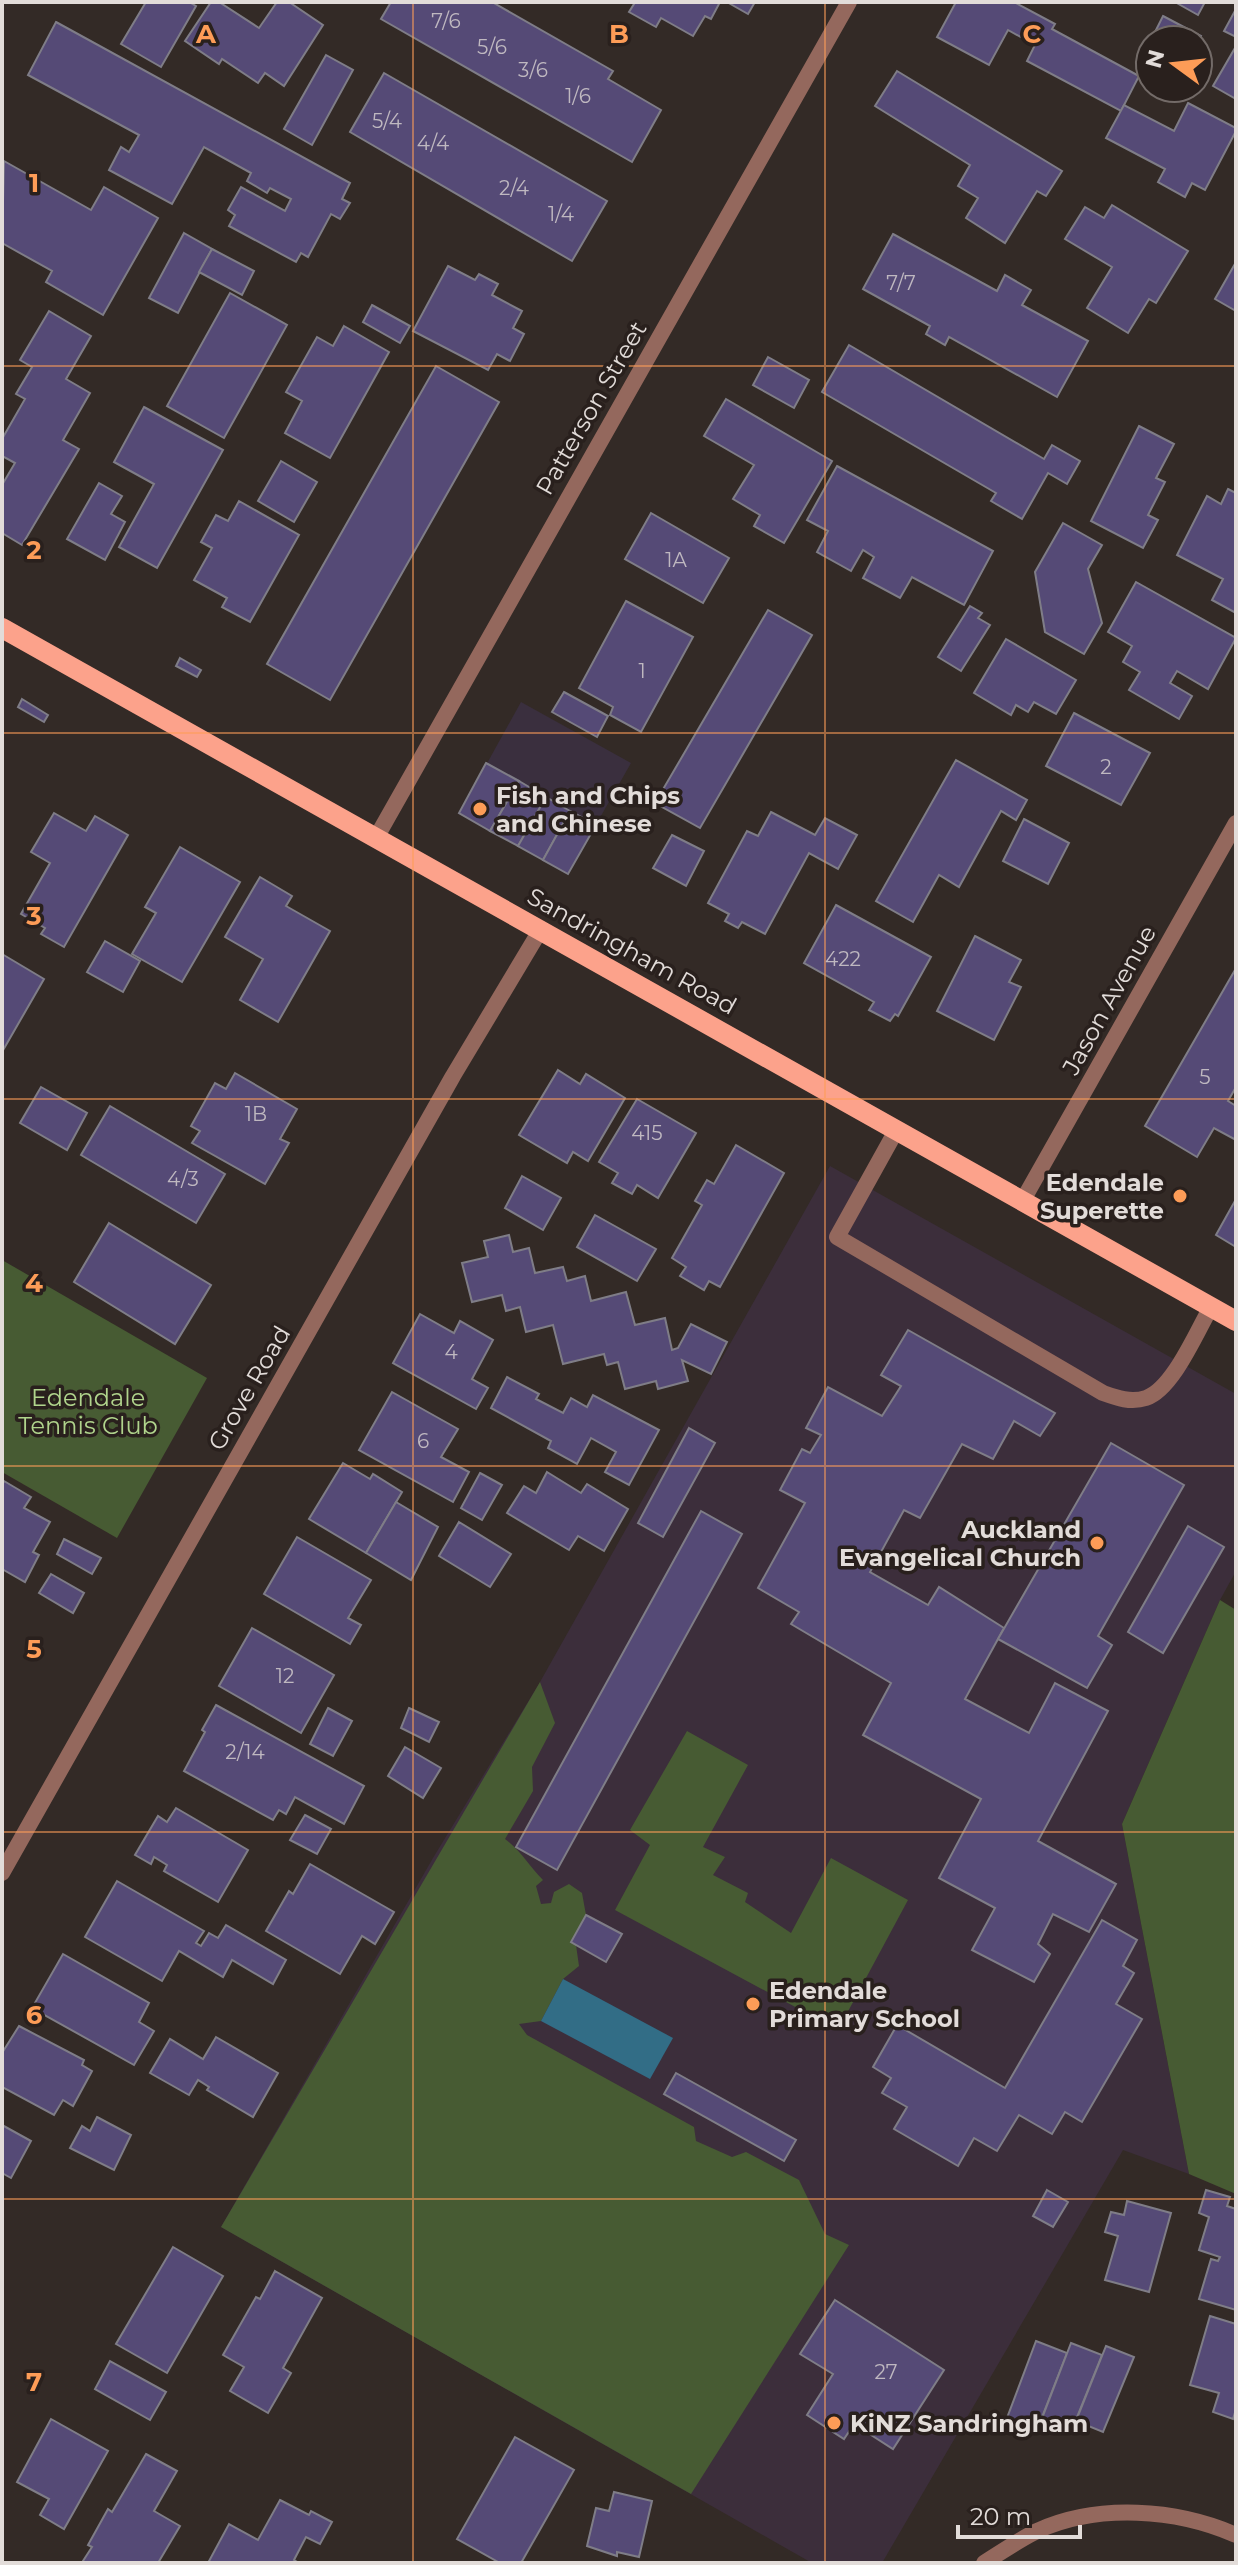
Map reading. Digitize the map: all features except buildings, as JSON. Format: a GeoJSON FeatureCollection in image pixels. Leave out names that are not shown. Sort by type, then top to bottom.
{"type":"FeatureCollection","features":[{"type":"Feature","properties":{"kind":"main road","name":"Sandringham Road"},"geometry":{"type":"LineString","coordinates":[[2,628],[1236,1321]]}},
{"type":"Feature","properties":{"kind":"street","name":"Patterson Street"},"geometry":{"type":"LineString","coordinates":[[376,838],[849,2]]}},
{"type":"Feature","properties":{"kind":"street","name":"Jason Avenue"},"geometry":{"type":"LineString","coordinates":[[1023,1200],[1236,823]]}},
{"type":"Feature","properties":{"kind":"street","name":"Grove Road"},"geometry":{"type":"LineString","coordinates":[[2,1873],[453,1076],[541,929]]}},
{"type":"Feature","properties":{"kind":"street"},"geometry":{"type":"LineString","coordinates":[[897,1129],[837,1237],[1103,1393],[1124,1401],[1147,1398],[1163,1388],[1211,1307]]}},
{"type":"Feature","properties":{"kind":"street"},"geometry":{"type":"LineString","coordinates":[[984,2563],[1038,2530],[1110,2513],[1174,2516],[1203,2522],[1236,2535]]}},
{"type":"Feature","properties":{"kind":"shaded area"},"geometry":{"type":"Polygon","coordinates":[[[521,702],[631,763],[568,874],[459,814],[521,702]]]}},
{"type":"Feature","properties":{"kind":"shaded area","name":"Edendale Primary School"},"geometry":{"type":"Polygon","coordinates":[[[830,1166],[1236,1394],[1236,1571],[1220,1600],[1122,1824],[1189,2174],[1123,2150],[882,2563],[812,2563],[221,2227],[433,1858],[540,1682],[830,1166]]]}},
{"type":"Feature","properties":{"kind":"green space","name":"Edendale Tennis Club"},"geometry":{"type":"Polygon","coordinates":[[[2,1260],[207,1378],[117,1538],[2,1472],[2,1260]]]}},
{"type":"Feature","properties":{"kind":"green space"},"geometry":{"type":"Polygon","coordinates":[[[1220,1600],[1236,1610],[1236,2194],[1189,2174],[1122,1824],[1220,1600]]]}},
{"type":"Feature","properties":{"kind":"green space"},"geometry":{"type":"Polygon","coordinates":[[[540,1682],[555,1723],[532,1767],[533,1791],[505,1839],[543,1880],[536,1886],[541,1904],[551,1903],[554,1892],[569,1884],[582,1893],[586,1915],[576,1945],[579,1966],[563,1979],[541,2021],[519,2024],[527,2035],[694,2127],[696,2141],[732,2157],[746,2152],[799,2180],[825,2234],[849,2245],[691,2494],[221,2227],[540,1682]]]}},
{"type":"Feature","properties":{"kind":"green space"},"geometry":{"type":"Polygon","coordinates":[[[687,1731],[748,1765],[703,1847],[725,1857],[713,1875],[748,1893],[745,1902],[791,1933],[831,1858],[908,1900],[838,2030],[615,1910],[650,1845],[630,1830],[687,1731]]]}},
{"type":"Feature","properties":{"kind":"water"},"geometry":{"type":"Polygon","coordinates":[[[563,1979],[673,2038],[650,2079],[541,2021],[563,1979]]]}},
{"type":"Feature","properties":{"kind":"place","name":"Fish and Chips and Chinese"},"geometry":{"type":"Point","coordinates":[480,809]}},
{"type":"Feature","properties":{"kind":"place","name":"Edendale Superette"},"geometry":{"type":"Point","coordinates":[1180,1196]}},
{"type":"Feature","properties":{"kind":"place","name":"Auckland Evangelical Church"},"geometry":{"type":"Point","coordinates":[1097,1543]}},
{"type":"Feature","properties":{"kind":"place","name":"Edendale Primary School"},"geometry":{"type":"Point","coordinates":[753,2004]}},
{"type":"Feature","properties":{"kind":"place","name":"KiNZ Sandringham"},"geometry":{"type":"Point","coordinates":[834,2423]}}]}
